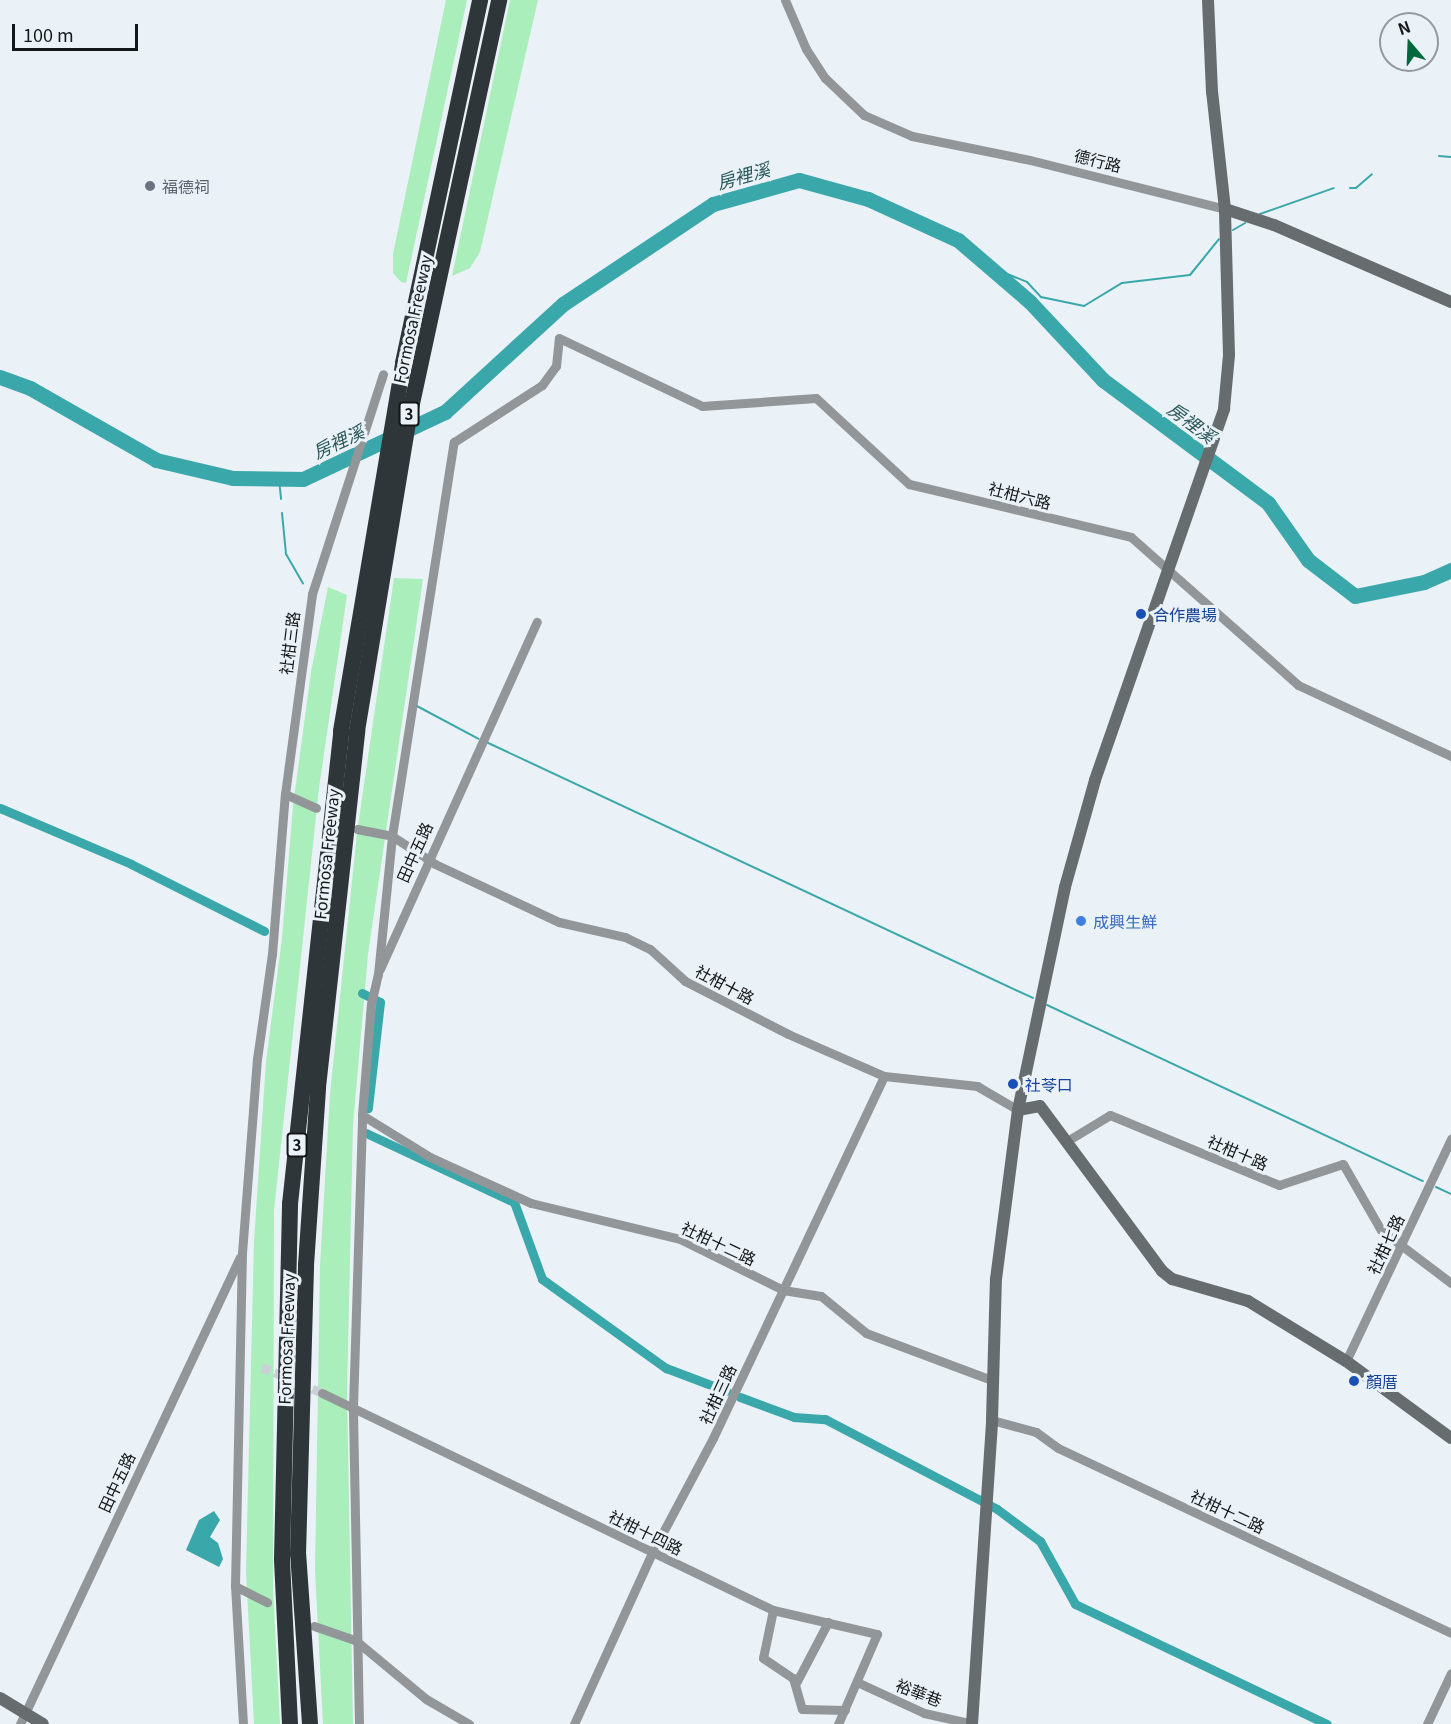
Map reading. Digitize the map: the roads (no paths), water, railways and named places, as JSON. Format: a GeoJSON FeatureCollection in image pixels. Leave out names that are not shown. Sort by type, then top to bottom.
{"type":"FeatureCollection","features":[{"type":"Feature","properties":{"kind":"highway","name":"Formosa Freeway"},"geometry":{"type":"LineString","coordinates":[[290,1724],[282,1559],[290,1204],[341,731],[365,570],[425,253],[480,0]]}},
{"type":"Feature","properties":{"kind":"highway","name":"Formosa Freeway"},"geometry":{"type":"LineString","coordinates":[[310,1724],[298,1554],[306,1265],[318,1087],[357,731],[408,422],[499,0]]}},
{"type":"Feature","properties":{"kind":"main road"},"geometry":{"type":"LineString","coordinates":[[972,1724],[986,1524],[1002,1212],[1018,1110],[1065,887],[1086,812],[1224,409],[1229,355],[1225,210],[1212,92],[1208,0]]}},
{"type":"Feature","properties":{"kind":"main road","name":"德行路"},"geometry":{"type":"LineString","coordinates":[[1225,210],[1274,225],[1451,302]]}},
{"type":"Feature","properties":{"kind":"main road"},"geometry":{"type":"LineString","coordinates":[[1018,1110],[1040,1106],[1162,1271],[1172,1278],[1248,1300],[1346,1361],[1451,1438]]}},
{"type":"Feature","properties":{"kind":"main road"},"geometry":{"type":"LineString","coordinates":[[0,1698],[22,1719],[43,1724]]}},
{"type":"Feature","properties":{"kind":"street","name":"德行路"},"geometry":{"type":"LineString","coordinates":[[785,0],[806,49],[825,78],[864,115],[912,136],[1030,160],[1225,210]]}},
{"type":"Feature","properties":{"kind":"street","name":"社柑六路"},"geometry":{"type":"LineString","coordinates":[[392,836],[454,442],[542,385],[556,366],[559,338],[702,406],[816,398],[909,484],[1131,537],[1298,685],[1451,756]]}},
{"type":"Feature","properties":{"kind":"street","name":"社柑三路"},"geometry":{"type":"LineString","coordinates":[[243,1724],[235,1586],[242,1253],[257,1059],[272,954],[285,794],[306,620],[383,374]]}},
{"type":"Feature","properties":{"kind":"street","name":"田中五路"},"geometry":{"type":"LineString","coordinates":[[378,974],[427,859],[537,621]]}},
{"type":"Feature","properties":{"kind":"street"},"geometry":{"type":"LineString","coordinates":[[285,794],[316,808]]}},
{"type":"Feature","properties":{"kind":"street"},"geometry":{"type":"LineString","coordinates":[[357,829],[392,836],[378,974],[371,1004],[362,1115],[353,1407],[354,1640],[358,1724]]}},
{"type":"Feature","properties":{"kind":"street","name":"社柑十路"},"geometry":{"type":"LineString","coordinates":[[392,836],[427,859],[559,922],[625,937],[650,949],[685,981],[788,1034],[884,1076],[977,1086],[1018,1110]]}},
{"type":"Feature","properties":{"kind":"street","name":"社柑三路"},"geometry":{"type":"LineString","coordinates":[[574,1724],[653,1551],[713,1438],[884,1076]]}},
{"type":"Feature","properties":{"kind":"street","name":"社柑十二路"},"geometry":{"type":"LineString","coordinates":[[362,1115],[430,1157],[531,1203],[680,1239],[783,1290],[820,1296],[866,1333],[992,1380]]}},
{"type":"Feature","properties":{"kind":"street","name":"社柑十路"},"geometry":{"type":"LineString","coordinates":[[1067,1141],[1110,1115],[1279,1185],[1344,1164],[1381,1230],[1401,1244]]}},
{"type":"Feature","properties":{"kind":"street","name":"社柑七路"},"geometry":{"type":"LineString","coordinates":[[1346,1361],[1451,1139]]}},
{"type":"Feature","properties":{"kind":"street"},"geometry":{"type":"LineString","coordinates":[[1401,1244],[1451,1283]]}},
{"type":"Feature","properties":{"kind":"street","name":"田中五路"},"geometry":{"type":"LineString","coordinates":[[22,1719],[242,1253]]}},
{"type":"Feature","properties":{"kind":"street","name":"社柑十四路"},"geometry":{"type":"LineString","coordinates":[[322,1393],[773,1610],[877,1634],[838,1724]]}},
{"type":"Feature","properties":{"kind":"street","name":"社柑十二路"},"geometry":{"type":"LineString","coordinates":[[992,1420],[1036,1432],[1058,1448],[1451,1633]]}},
{"type":"Feature","properties":{"kind":"street"},"geometry":{"type":"LineString","coordinates":[[235,1586],[267,1602]]}},
{"type":"Feature","properties":{"kind":"street"},"geometry":{"type":"LineString","coordinates":[[773,1610],[763,1658],[796,1683],[802,1709],[844,1710]]}},
{"type":"Feature","properties":{"kind":"street"},"geometry":{"type":"LineString","coordinates":[[796,1683],[828,1622]]}},
{"type":"Feature","properties":{"kind":"street"},"geometry":{"type":"LineString","coordinates":[[314,1626],[354,1640],[426,1699],[469,1724]]}},
{"type":"Feature","properties":{"kind":"street"},"geometry":{"type":"LineString","coordinates":[[1427,1724],[1451,1673]]}},
{"type":"Feature","properties":{"kind":"street","name":"裕華巷"},"geometry":{"type":"LineString","coordinates":[[857,1682],[924,1713],[972,1724]]}},
{"type":"Feature","properties":{"kind":"water"},"geometry":{"type":"Polygon","coordinates":[[[214,1511],[220,1520],[210,1537],[218,1543],[223,1559],[219,1567],[186,1550],[199,1520],[214,1511]]]}},
{"type":"Feature","properties":{"kind":"waterway"},"geometry":{"type":"LineString","coordinates":[[1439,156],[1451,157]]}},
{"type":"Feature","properties":{"kind":"waterway"},"geometry":{"type":"LineString","coordinates":[[1350,188],[1356,188],[1372,174]]}},
{"type":"Feature","properties":{"kind":"waterway","name":"房裡溪"},"geometry":{"type":"LineString","coordinates":[[0,377],[30,388],[156,460],[233,478],[303,479],[445,412],[563,304],[713,204],[799,180],[868,199],[958,240],[1030,302],[1103,380],[1268,503],[1308,560],[1355,596],[1424,582],[1451,570]]}},
{"type":"Feature","properties":{"kind":"waterway"},"geometry":{"type":"LineString","coordinates":[[1260,214],[1334,188]]}},
{"type":"Feature","properties":{"kind":"waterway"},"geometry":{"type":"LineString","coordinates":[[1233,230],[1245,223]]}},
{"type":"Feature","properties":{"kind":"waterway"},"geometry":{"type":"LineString","coordinates":[[988,266],[1027,282],[1041,297],[1084,306],[1122,283],[1190,275],[1219,239]]}},
{"type":"Feature","properties":{"kind":"waterway"},"geometry":{"type":"LineString","coordinates":[[279,479],[281,499]]}},
{"type":"Feature","properties":{"kind":"waterway"},"geometry":{"type":"LineString","coordinates":[[282,513],[286,554],[303,583]]}},
{"type":"Feature","properties":{"kind":"waterway"},"geometry":{"type":"LineString","coordinates":[[415,705],[479,739]]}},
{"type":"Feature","properties":{"kind":"waterway"},"geometry":{"type":"LineString","coordinates":[[484,741],[1033,998]]}},
{"type":"Feature","properties":{"kind":"waterway"},"geometry":{"type":"LineString","coordinates":[[0,808],[131,864],[264,931]]}},
{"type":"Feature","properties":{"kind":"waterway"},"geometry":{"type":"LineString","coordinates":[[362,993],[380,1002],[368,1108]]}},
{"type":"Feature","properties":{"kind":"waterway"},"geometry":{"type":"LineString","coordinates":[[1047,1005],[1423,1181]]}},
{"type":"Feature","properties":{"kind":"waterway"},"geometry":{"type":"LineString","coordinates":[[366,1133],[514,1202],[542,1279],[666,1368],[727,1391]]}},
{"type":"Feature","properties":{"kind":"waterway"},"geometry":{"type":"LineString","coordinates":[[1436,1187],[1451,1194]]}},
{"type":"Feature","properties":{"kind":"waterway"},"geometry":{"type":"LineString","coordinates":[[740,1397],[794,1417],[825,1419],[997,1509],[1040,1541],[1075,1604],[1327,1724]]}},
{"type":"Feature","properties":{"kind":"tunnel"},"geometry":{"type":"LineString","coordinates":[[262,1367],[288,1378]]}},
{"type":"Feature","properties":{"kind":"tunnel"},"geometry":{"type":"LineString","coordinates":[[300,1383],[322,1393]]}},
{"type":"Feature","properties":{"kind":"place","name":"福德祠"},"geometry":{"type":"Point","coordinates":[150,186]}},
{"type":"Feature","properties":{"kind":"place","name":"合作農場"},"geometry":{"type":"Point","coordinates":[1141,614]}},
{"type":"Feature","properties":{"kind":"place","name":"成興生鮮"},"geometry":{"type":"Point","coordinates":[1081,921]}},
{"type":"Feature","properties":{"kind":"place","name":"社苓口"},"geometry":{"type":"Point","coordinates":[1013,1084]}},
{"type":"Feature","properties":{"kind":"place","name":"顏厝"},"geometry":{"type":"Point","coordinates":[1354,1381]}}]}
